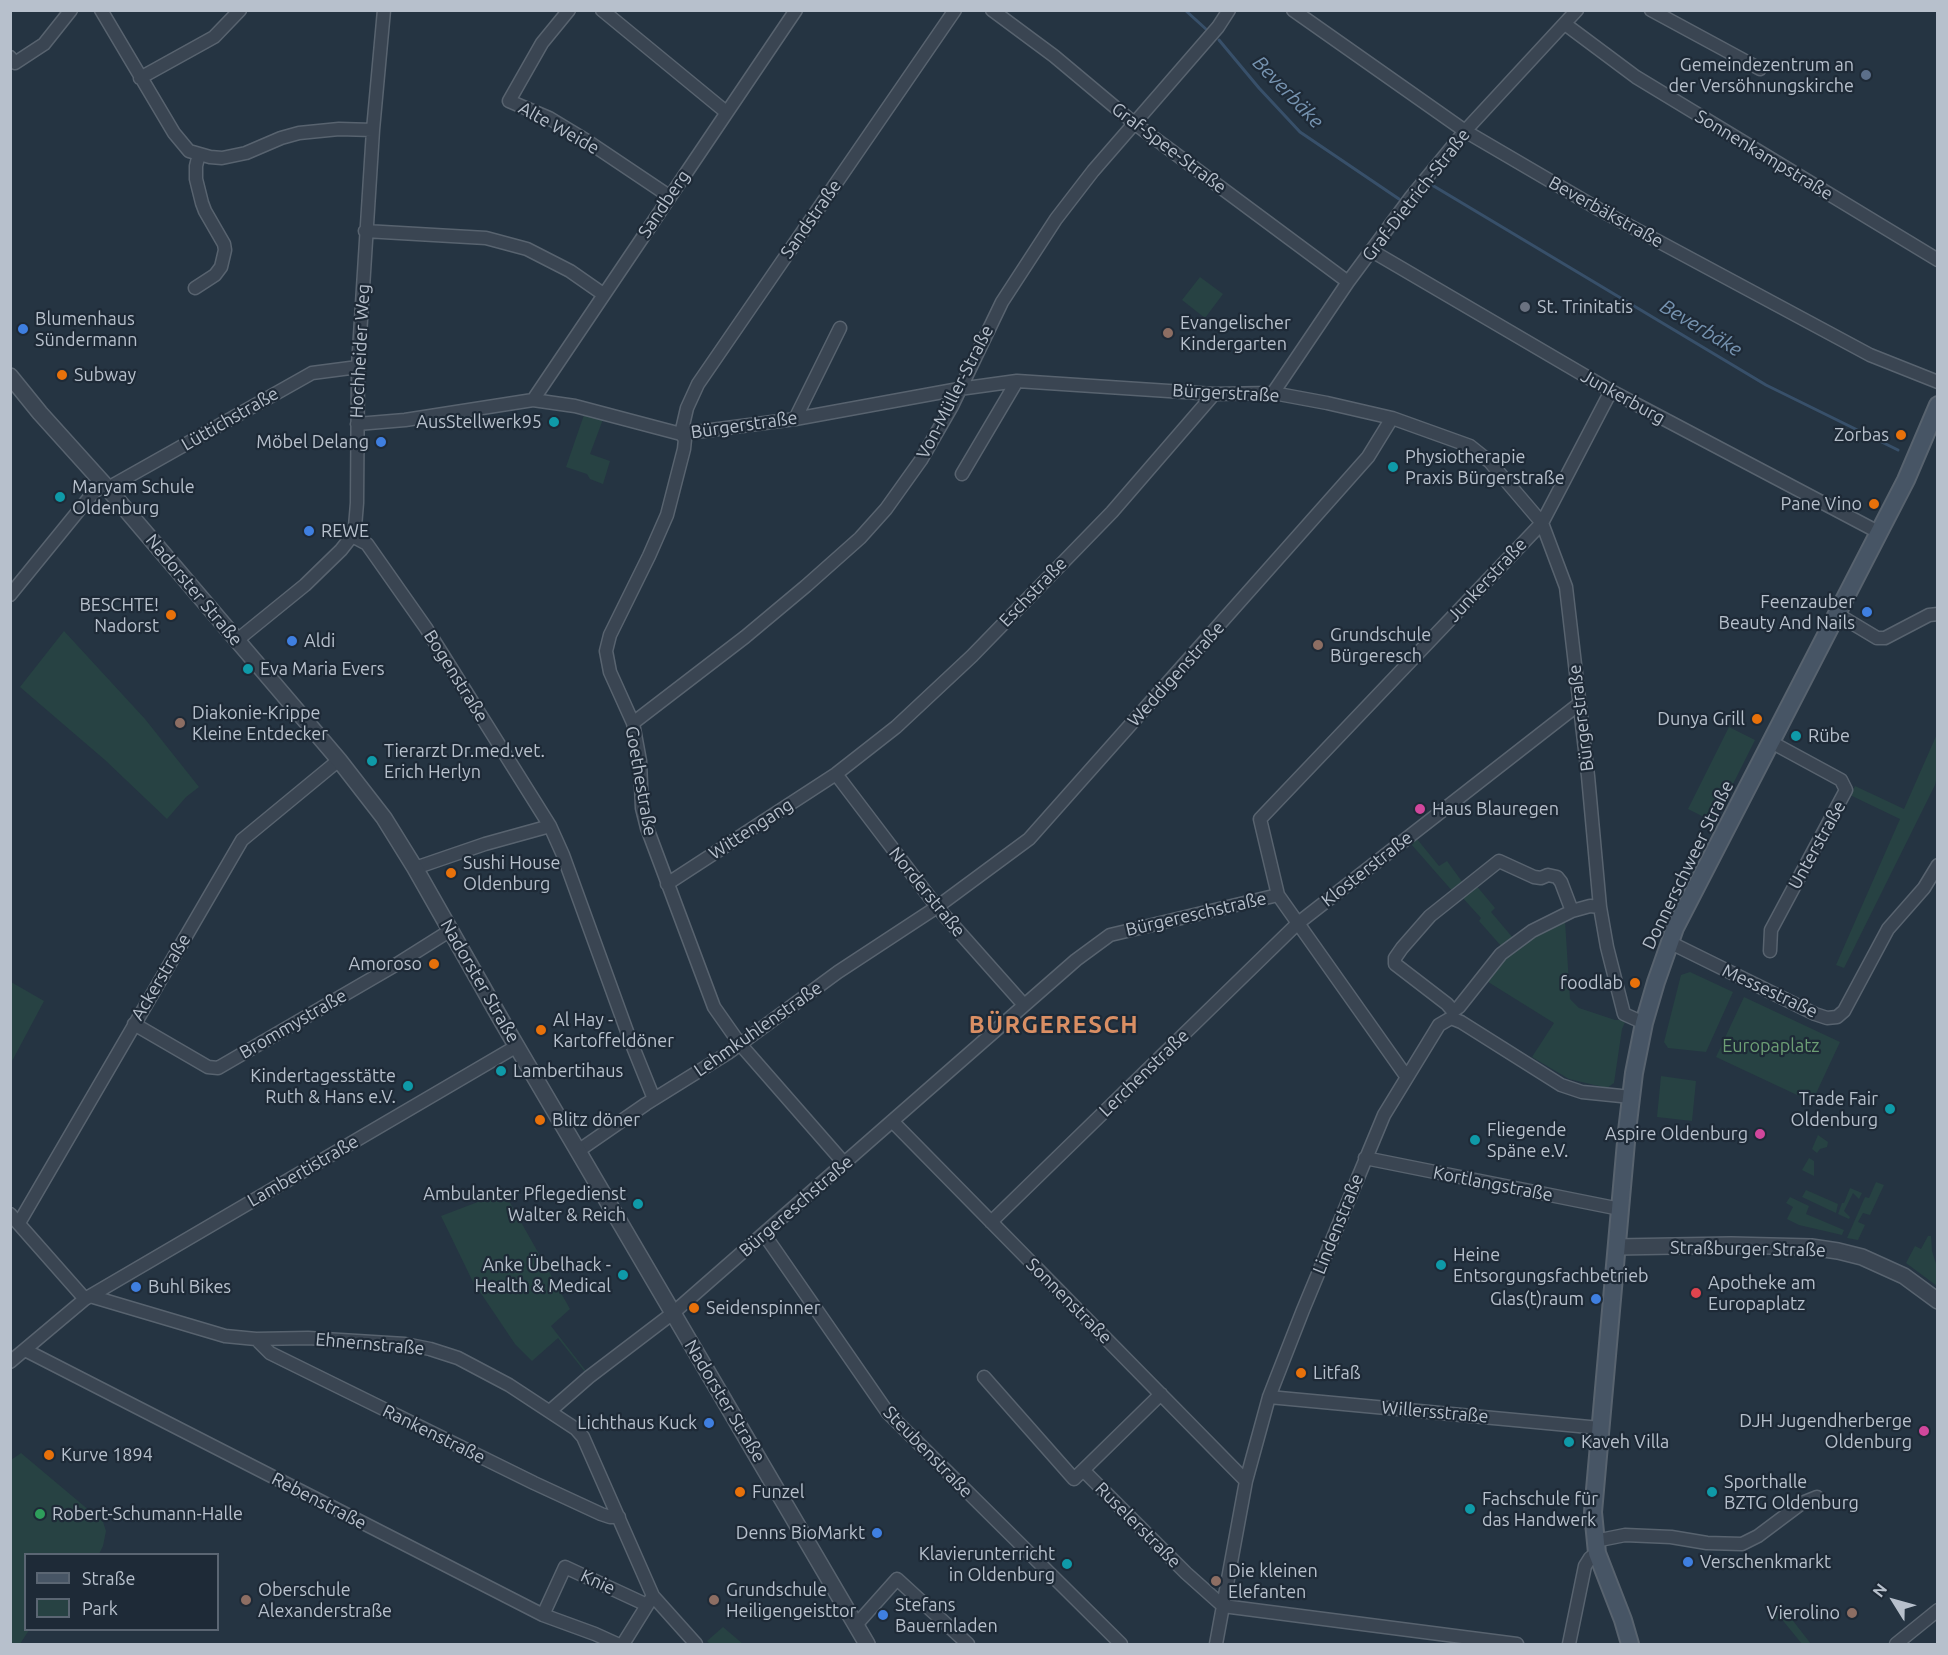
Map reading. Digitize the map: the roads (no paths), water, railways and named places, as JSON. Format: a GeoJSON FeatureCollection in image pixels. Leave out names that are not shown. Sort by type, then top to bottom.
{"type":"FeatureCollection","features":[{"type":"Feature","properties":{"kind":"main road","name":"Donnerschweer Straße"},"geometry":{"type":"LineString","coordinates":[[1630,1644],[1596,1547],[1593,1512],[1631,1097],[1644,1023],[1669,942],[1880,533],[1918,456],[1938,405]]}},
{"type":"Feature","properties":{"kind":"street"},"geometry":{"type":"LineString","coordinates":[[10,57],[15,63],[44,44],[71,10]]}},
{"type":"Feature","properties":{"kind":"street"},"geometry":{"type":"LineString","coordinates":[[101,10],[174,134],[184,147],[199,154],[222,158],[242,154],[299,132],[339,129],[373,130]]}},
{"type":"Feature","properties":{"kind":"street"},"geometry":{"type":"LineString","coordinates":[[140,78],[214,37],[240,10]]}},
{"type":"Feature","properties":{"kind":"street","name":"Hochheider Weg"},"geometry":{"type":"LineString","coordinates":[[352,536],[357,503],[358,367],[365,231],[384,10]]}},
{"type":"Feature","properties":{"kind":"street","name":"Alte Weide"},"geometry":{"type":"LineString","coordinates":[[569,10],[542,43],[509,101],[549,118],[588,141],[669,196]]}},
{"type":"Feature","properties":{"kind":"street"},"geometry":{"type":"LineString","coordinates":[[602,10],[726,112]]}},
{"type":"Feature","properties":{"kind":"street","name":"Sandberg"},"geometry":{"type":"LineString","coordinates":[[533,400],[796,10]]}},
{"type":"Feature","properties":{"kind":"street","name":"Sandstraße"},"geometry":{"type":"LineString","coordinates":[[681,434],[687,408],[698,384],[955,10]]}},
{"type":"Feature","properties":{"kind":"street","name":"Graf-Spee-Straße"},"geometry":{"type":"LineString","coordinates":[[993,10],[1054,56],[1134,123],[1348,282]]}},
{"type":"Feature","properties":{"kind":"street","name":"Von-Müller-Straße"},"geometry":{"type":"LineString","coordinates":[[633,723],[745,637],[860,538],[886,509],[910,477],[952,406],[986,334],[1018,275],[1066,205],[1218,27],[1229,10]]}},
{"type":"Feature","properties":{"kind":"street","name":"Beverbäkstraße"},"geometry":{"type":"LineString","coordinates":[[1293,10],[1465,131],[1600,210],[1870,355],[1938,382]]}},
{"type":"Feature","properties":{"kind":"street","name":"Graf-Dietrich-Straße"},"geometry":{"type":"LineString","coordinates":[[1273,393],[1348,282],[1412,197],[1465,131],[1577,10]]}},
{"type":"Feature","properties":{"kind":"street"},"geometry":{"type":"LineString","coordinates":[[1651,10],[1761,69]]}},
{"type":"Feature","properties":{"kind":"street","name":"Sonnenkampstraße"},"geometry":{"type":"LineString","coordinates":[[1565,24],[1636,77],[1938,260]]}},
{"type":"Feature","properties":{"kind":"street"},"geometry":{"type":"LineString","coordinates":[[195,288],[215,275],[221,267],[225,250],[202,203],[196,179],[199,154]]}},
{"type":"Feature","properties":{"kind":"street"},"geometry":{"type":"LineString","coordinates":[[365,231],[486,238],[527,249],[570,271],[603,294]]}},
{"type":"Feature","properties":{"kind":"street","name":"Junkerburg"},"geometry":{"type":"LineString","coordinates":[[1372,250],[1611,391],[1880,533]]}},
{"type":"Feature","properties":{"kind":"street"},"geometry":{"type":"LineString","coordinates":[[795,419],[840,328]]}},
{"type":"Feature","properties":{"kind":"street","name":"Lüttichstraße"},"geometry":{"type":"LineString","coordinates":[[10,595],[93,493],[312,373],[358,367]]}},
{"type":"Feature","properties":{"kind":"street","name":"Nadorster Straße"},"geometry":{"type":"LineString","coordinates":[[10,376],[339,760],[384,818],[867,1644]]}},
{"type":"Feature","properties":{"kind":"street"},"geometry":{"type":"LineString","coordinates":[[962,474],[1017,381]]}},
{"type":"Feature","properties":{"kind":"street","name":"Bürgerstraße"},"geometry":{"type":"LineString","coordinates":[[357,424],[405,420],[533,400],[575,406],[681,434],[795,419],[959,389],[1017,381],[1214,394],[1273,393],[1392,418],[1470,447],[1490,462],[1542,523],[1566,587],[1588,776],[1600,907],[1607,947],[1624,1014],[1644,1023]]}},
{"type":"Feature","properties":{"kind":"street","name":"Junkerstraße"},"geometry":{"type":"LineString","coordinates":[[1278,895],[1260,819],[1542,523],[1611,391]]}},
{"type":"Feature","properties":{"kind":"street","name":"Eschstraße"},"geometry":{"type":"LineString","coordinates":[[836,774],[896,727],[972,656],[1112,512],[1214,394]]}},
{"type":"Feature","properties":{"kind":"street","name":"Weddigenstraße"},"geometry":{"type":"LineString","coordinates":[[937,907],[1029,839],[1368,457],[1392,418]]}},
{"type":"Feature","properties":{"kind":"street","name":"Goethestraße"},"geometry":{"type":"LineString","coordinates":[[681,434],[685,439],[684,449],[667,515],[610,634],[606,651],[610,672],[633,723],[640,762],[642,808],[652,845],[714,1007],[740,1044],[844,1163]]}},
{"type":"Feature","properties":{"kind":"street"},"geometry":{"type":"LineString","coordinates":[[236,641],[305,585],[352,536]]}},
{"type":"Feature","properties":{"kind":"street","name":"Bogenstraße"},"geometry":{"type":"LineString","coordinates":[[352,536],[367,544],[426,628],[550,826],[563,855],[654,1100]]}},
{"type":"Feature","properties":{"kind":"street"},"geometry":{"type":"LineString","coordinates":[[1837,614],[1877,638],[1885,638],[1929,615],[1938,614]]}},
{"type":"Feature","properties":{"kind":"street","name":"Klosterstraße"},"geometry":{"type":"LineString","coordinates":[[1297,924],[1579,704]]}},
{"type":"Feature","properties":{"kind":"street","name":"Unterstraße"},"geometry":{"type":"LineString","coordinates":[[1770,951],[1771,930],[1846,790],[1841,780],[1771,742]]}},
{"type":"Feature","properties":{"kind":"street","name":"Ackerstraße"},"geometry":{"type":"LineString","coordinates":[[15,1219],[134,1024],[242,840],[339,760]]}},
{"type":"Feature","properties":{"kind":"street","name":"Wittengang"},"geometry":{"type":"LineString","coordinates":[[667,884],[836,774]]}},
{"type":"Feature","properties":{"kind":"street","name":"Norderstraße"},"geometry":{"type":"LineString","coordinates":[[836,774],[937,907],[1024,1005]]}},
{"type":"Feature","properties":{"kind":"street"},"geometry":{"type":"LineString","coordinates":[[415,868],[485,844],[550,826]]}},
{"type":"Feature","properties":{"kind":"street"},"geometry":{"type":"LineString","coordinates":[[1572,911],[1557,877],[1548,875],[1540,878],[1534,877],[1499,861],[1430,916],[1402,948],[1395,958],[1395,964],[1447,1004],[1452,1014],[1461,1022],[1562,1085],[1582,1092],[1631,1097]]}},
{"type":"Feature","properties":{"kind":"street","name":"Messestraße"},"geometry":{"type":"LineString","coordinates":[[1669,942],[1815,1014],[1827,1018],[1837,1017],[1844,1011],[1888,929],[1924,888],[1938,865]]}},
{"type":"Feature","properties":{"kind":"street","name":"Bürgereschstraße"},"geometry":{"type":"LineString","coordinates":[[550,1411],[589,1377],[673,1312],[1076,960],[1110,935],[1278,895],[1406,1076]]}},
{"type":"Feature","properties":{"kind":"street","name":"Lindenstraße"},"geometry":{"type":"LineString","coordinates":[[1216,1644],[1246,1481],[1269,1397],[1384,1115],[1438,1025],[1459,1007],[1501,954],[1532,931],[1572,911],[1590,906],[1600,907]]}},
{"type":"Feature","properties":{"kind":"street","name":"Lehmkuhlenstraße"},"geometry":{"type":"LineString","coordinates":[[579,1151],[740,1044],[838,972],[937,907]]}},
{"type":"Feature","properties":{"kind":"street","name":"Lerchenstraße"},"geometry":{"type":"LineString","coordinates":[[991,1222],[1297,924]]}},
{"type":"Feature","properties":{"kind":"street","name":"Brommystraße"},"geometry":{"type":"LineString","coordinates":[[134,1024],[208,1067],[218,1068],[451,930]]}},
{"type":"Feature","properties":{"kind":"street","name":"Lambertistraße"},"geometry":{"type":"LineString","coordinates":[[10,1362],[87,1297],[517,1046]]}},
{"type":"Feature","properties":{"kind":"street","name":"Sonnenstraße"},"geometry":{"type":"LineString","coordinates":[[892,1121],[1246,1481]]}},
{"type":"Feature","properties":{"kind":"street","name":"Kortlangstraße"},"geometry":{"type":"LineString","coordinates":[[1365,1158],[1620,1209]]}},
{"type":"Feature","properties":{"kind":"street"},"geometry":{"type":"LineString","coordinates":[[15,1219],[87,1297]]}},
{"type":"Feature","properties":{"kind":"street","name":"Steubenstraße"},"geometry":{"type":"LineString","coordinates":[[764,1234],[888,1413],[1121,1644]]}},
{"type":"Feature","properties":{"kind":"street","name":"Straßburger Straße"},"geometry":{"type":"LineString","coordinates":[[1617,1247],[1741,1245],[1811,1247],[1838,1251],[1862,1257],[1904,1276],[1938,1301]]}},
{"type":"Feature","properties":{"kind":"street","name":"Ehnernstraße"},"geometry":{"type":"LineString","coordinates":[[87,1297],[225,1336],[256,1339],[308,1338],[384,1342],[430,1349],[458,1358],[509,1385],[576,1429],[583,1437],[619,1517],[650,1600],[696,1644]]}},
{"type":"Feature","properties":{"kind":"street","name":"Rankenstraße"},"geometry":{"type":"LineString","coordinates":[[256,1339],[270,1353],[344,1390],[591,1510],[610,1517],[619,1517]]}},
{"type":"Feature","properties":{"kind":"street","name":"Rebenstraße"},"geometry":{"type":"LineString","coordinates":[[25,1350],[543,1615],[617,1644]]}},
{"type":"Feature","properties":{"kind":"street","name":"Ruselerstraße"},"geometry":{"type":"LineString","coordinates":[[984,1377],[1074,1479],[1084,1471],[1186,1573],[1223,1606]]}},
{"type":"Feature","properties":{"kind":"street"},"geometry":{"type":"LineString","coordinates":[[1084,1471],[1161,1394]]}},
{"type":"Feature","properties":{"kind":"street","name":"Willersstraße"},"geometry":{"type":"LineString","coordinates":[[1269,1397],[1600,1428]]}},
{"type":"Feature","properties":{"kind":"street"},"geometry":{"type":"LineString","coordinates":[[1569,1644],[1585,1566],[1596,1547],[1624,1535],[1742,1544],[1758,1536],[1802,1503],[1816,1497]]}},
{"type":"Feature","properties":{"kind":"street","name":"Knie"},"geometry":{"type":"LineString","coordinates":[[543,1615],[565,1567],[650,1600]]}},
{"type":"Feature","properties":{"kind":"street"},"geometry":{"type":"LineString","coordinates":[[856,1625],[897,1579],[968,1644]]}},
{"type":"Feature","properties":{"kind":"street"},"geometry":{"type":"LineString","coordinates":[[623,1644],[650,1600]]}},
{"type":"Feature","properties":{"kind":"street"},"geometry":{"type":"LineString","coordinates":[[1223,1606],[1517,1644]]}},
{"type":"Feature","properties":{"kind":"street"},"geometry":{"type":"LineString","coordinates":[[1896,1644],[1938,1610]]}},
{"type":"Feature","properties":{"kind":"waterway","name":"Beverbäke"},"geometry":{"type":"LineString","coordinates":[[1185,10],[1207,30]]}},
{"type":"Feature","properties":{"kind":"waterway","name":"Beverbäke"},"geometry":{"type":"LineString","coordinates":[[1219,40],[1300,132],[1399,199]]}},
{"type":"Feature","properties":{"kind":"waterway","name":"Beverbäke"},"geometry":{"type":"LineString","coordinates":[[1432,185],[1766,385],[1898,450]]}},
{"type":"Feature","properties":{"kind":"place","name":"Gemeindezentrum an der Versöhnungskirche"},"geometry":{"type":"Point","coordinates":[1866,75]}},
{"type":"Feature","properties":{"kind":"place","name":"St. Trinitatis"},"geometry":{"type":"Point","coordinates":[1525,307]}},
{"type":"Feature","properties":{"kind":"place","name":"Blumenhaus Sündermann"},"geometry":{"type":"Point","coordinates":[23,329]}},
{"type":"Feature","properties":{"kind":"place","name":"Evangelischer Kindergarten"},"geometry":{"type":"Point","coordinates":[1168,333]}},
{"type":"Feature","properties":{"kind":"place","name":"Subway"},"geometry":{"type":"Point","coordinates":[62,375]}},
{"type":"Feature","properties":{"kind":"place","name":"AusStellwerk95"},"geometry":{"type":"Point","coordinates":[554,422]}},
{"type":"Feature","properties":{"kind":"place","name":"Zorbas"},"geometry":{"type":"Point","coordinates":[1901,435]}},
{"type":"Feature","properties":{"kind":"place","name":"Möbel Delang"},"geometry":{"type":"Point","coordinates":[381,442]}},
{"type":"Feature","properties":{"kind":"place","name":"Physiotherapie Praxis Bürgerstraße"},"geometry":{"type":"Point","coordinates":[1393,467]}},
{"type":"Feature","properties":{"kind":"place","name":"Maryam Schule Oldenburg"},"geometry":{"type":"Point","coordinates":[60,497]}},
{"type":"Feature","properties":{"kind":"place","name":"Pane Vino"},"geometry":{"type":"Point","coordinates":[1874,504]}},
{"type":"Feature","properties":{"kind":"place","name":"REWE"},"geometry":{"type":"Point","coordinates":[309,531]}},
{"type":"Feature","properties":{"kind":"place","name":"Feenzauber Beauty And Nails"},"geometry":{"type":"Point","coordinates":[1867,612]}},
{"type":"Feature","properties":{"kind":"place","name":"BESCHTE! Nadorst"},"geometry":{"type":"Point","coordinates":[171,615]}},
{"type":"Feature","properties":{"kind":"place","name":"Aldi"},"geometry":{"type":"Point","coordinates":[292,641]}},
{"type":"Feature","properties":{"kind":"place","name":"Grundschule Bürgeresch"},"geometry":{"type":"Point","coordinates":[1318,645]}},
{"type":"Feature","properties":{"kind":"place","name":"Eva Maria Evers"},"geometry":{"type":"Point","coordinates":[248,669]}},
{"type":"Feature","properties":{"kind":"place","name":"Dunya Grill"},"geometry":{"type":"Point","coordinates":[1757,719]}},
{"type":"Feature","properties":{"kind":"place","name":"Diakonie-Krippe Kleine Entdecker"},"geometry":{"type":"Point","coordinates":[180,723]}},
{"type":"Feature","properties":{"kind":"place","name":"Rübe"},"geometry":{"type":"Point","coordinates":[1796,736]}},
{"type":"Feature","properties":{"kind":"place","name":"Tierarzt Dr.med.vet. Erich Herlyn"},"geometry":{"type":"Point","coordinates":[372,761]}},
{"type":"Feature","properties":{"kind":"place","name":"Haus Blauregen"},"geometry":{"type":"Point","coordinates":[1420,809]}},
{"type":"Feature","properties":{"kind":"place","name":"Sushi House Oldenburg"},"geometry":{"type":"Point","coordinates":[451,873]}},
{"type":"Feature","properties":{"kind":"place","name":"Amoroso"},"geometry":{"type":"Point","coordinates":[434,964]}},
{"type":"Feature","properties":{"kind":"place","name":"foodlab"},"geometry":{"type":"Point","coordinates":[1635,983]}},
{"type":"Feature","properties":{"kind":"place","name":"Al Hay - Kartoffeldöner"},"geometry":{"type":"Point","coordinates":[541,1030]}},
{"type":"Feature","properties":{"kind":"place","name":"Lambertihaus"},"geometry":{"type":"Point","coordinates":[501,1071]}},
{"type":"Feature","properties":{"kind":"place","name":"Kindertagesstätte Ruth & Hans e.V."},"geometry":{"type":"Point","coordinates":[408,1086]}},
{"type":"Feature","properties":{"kind":"place","name":"Trade Fair Oldenburg"},"geometry":{"type":"Point","coordinates":[1890,1109]}},
{"type":"Feature","properties":{"kind":"place","name":"Blitz döner"},"geometry":{"type":"Point","coordinates":[540,1120]}},
{"type":"Feature","properties":{"kind":"place","name":"Aspire Oldenburg"},"geometry":{"type":"Point","coordinates":[1760,1134]}},
{"type":"Feature","properties":{"kind":"place","name":"Fliegende Späne e.V."},"geometry":{"type":"Point","coordinates":[1475,1140]}},
{"type":"Feature","properties":{"kind":"place","name":"Ambulanter Pflegedienst Walter & Reich"},"geometry":{"type":"Point","coordinates":[638,1204]}},
{"type":"Feature","properties":{"kind":"place","name":"Heine Entsorgungsfachbetrieb"},"geometry":{"type":"Point","coordinates":[1441,1265]}},
{"type":"Feature","properties":{"kind":"place","name":"Anke Übelhack - Health & Medical"},"geometry":{"type":"Point","coordinates":[623,1275]}},
{"type":"Feature","properties":{"kind":"place","name":"Buhl Bikes"},"geometry":{"type":"Point","coordinates":[136,1287]}},
{"type":"Feature","properties":{"kind":"place","name":"Apotheke am Europaplatz"},"geometry":{"type":"Point","coordinates":[1696,1293]}},
{"type":"Feature","properties":{"kind":"place","name":"Glas(t)raum"},"geometry":{"type":"Point","coordinates":[1596,1299]}},
{"type":"Feature","properties":{"kind":"place","name":"Seidenspinner"},"geometry":{"type":"Point","coordinates":[694,1308]}},
{"type":"Feature","properties":{"kind":"place","name":"Litfaß"},"geometry":{"type":"Point","coordinates":[1301,1373]}},
{"type":"Feature","properties":{"kind":"place","name":"Lichthaus Kuck"},"geometry":{"type":"Point","coordinates":[709,1423]}},
{"type":"Feature","properties":{"kind":"place","name":"DJH Jugendherberge Oldenburg"},"geometry":{"type":"Point","coordinates":[1924,1431]}},
{"type":"Feature","properties":{"kind":"place","name":"Kaveh Villa"},"geometry":{"type":"Point","coordinates":[1569,1442]}},
{"type":"Feature","properties":{"kind":"place","name":"Kurve 1894"},"geometry":{"type":"Point","coordinates":[49,1455]}},
{"type":"Feature","properties":{"kind":"place","name":"Funzel"},"geometry":{"type":"Point","coordinates":[740,1492]}},
{"type":"Feature","properties":{"kind":"place","name":"Sporthalle BZTG Oldenburg"},"geometry":{"type":"Point","coordinates":[1712,1492]}},
{"type":"Feature","properties":{"kind":"place","name":"Fachschule für das Handwerk"},"geometry":{"type":"Point","coordinates":[1470,1509]}},
{"type":"Feature","properties":{"kind":"place","name":"Robert-Schumann-Halle"},"geometry":{"type":"Point","coordinates":[40,1514]}},
{"type":"Feature","properties":{"kind":"place","name":"Denns BioMarkt"},"geometry":{"type":"Point","coordinates":[877,1533]}},
{"type":"Feature","properties":{"kind":"place","name":"Verschenkmarkt"},"geometry":{"type":"Point","coordinates":[1688,1562]}},
{"type":"Feature","properties":{"kind":"place","name":"Klavierunterricht in Oldenburg"},"geometry":{"type":"Point","coordinates":[1067,1564]}},
{"type":"Feature","properties":{"kind":"place","name":"Die kleinen Elefanten"},"geometry":{"type":"Point","coordinates":[1216,1581]}},
{"type":"Feature","properties":{"kind":"place","name":"Oberschule Alexanderstraße"},"geometry":{"type":"Point","coordinates":[246,1600]}},
{"type":"Feature","properties":{"kind":"place","name":"Grundschule Heiligengeisttor"},"geometry":{"type":"Point","coordinates":[714,1600]}},
{"type":"Feature","properties":{"kind":"place","name":"Vierolino"},"geometry":{"type":"Point","coordinates":[1852,1613]}},
{"type":"Feature","properties":{"kind":"place","name":"Stefans Bauernladen"},"geometry":{"type":"Point","coordinates":[883,1615]}},
{"type":"Feature","properties":{"kind":"district","name":"BÜRGERESCH"},"geometry":{"type":"Point","coordinates":[1054,1025]}},
{"type":"Feature","properties":{"kind":"park label","name":"Europaplatz"},"geometry":{"type":"Point","coordinates":[1771,1046]}}]}
